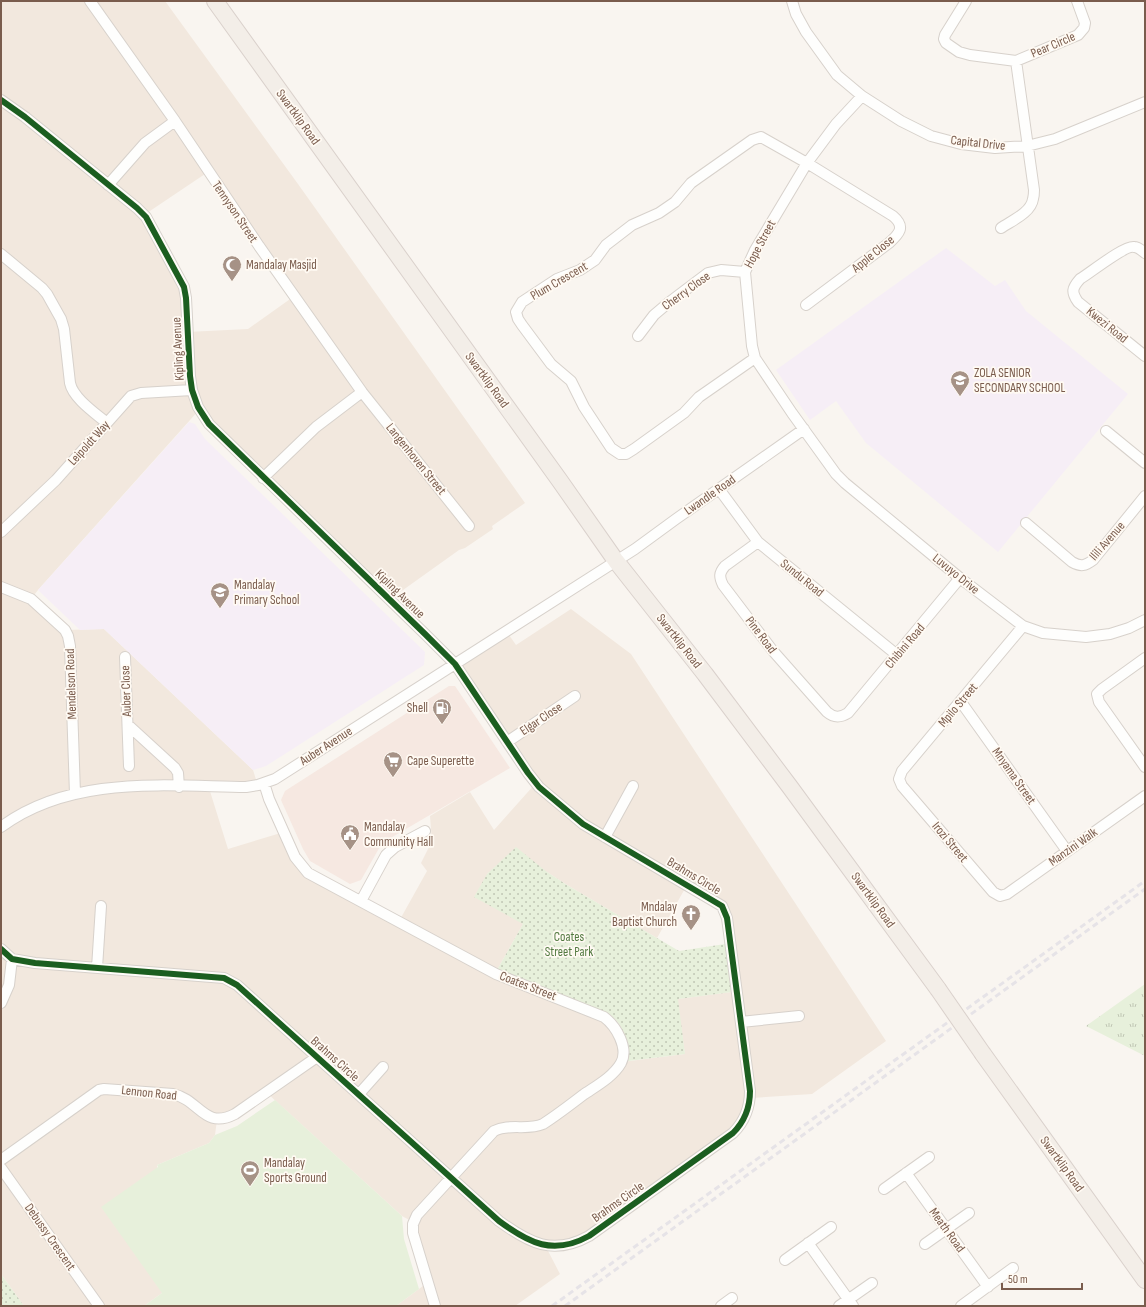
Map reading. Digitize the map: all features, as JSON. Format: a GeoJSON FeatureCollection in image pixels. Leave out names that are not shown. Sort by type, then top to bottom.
{"type":"FeatureCollection","features":[{"type":"Feature","properties":{"kind":"main road","name":"Swartklip Road"},"geometry":{"type":"LineString","coordinates":[[215,1],[556,475],[616,562],[705,674],[790,787],[938,989],[1145,1280]]}},
{"type":"Feature","properties":{"kind":"street","name":"Tennyson Street"},"geometry":{"type":"LineString","coordinates":[[90,1],[175,121],[258,246],[362,392]]}},
{"type":"Feature","properties":{"kind":"street","name":"Capital Drive"},"geometry":{"type":"LineString","coordinates":[[792,1],[796,14],[806,32],[820,53],[838,75],[862,96],[901,121],[931,136],[961,144],[995,148],[1027,146],[1056,139],[1145,102]]}},
{"type":"Feature","properties":{"kind":"street","name":"Pear Circle"},"geometry":{"type":"LineString","coordinates":[[966,1],[945,34],[944,39],[946,43],[959,52],[970,55],[1016,61],[1082,32],[1085,23],[1077,1]]}},
{"type":"Feature","properties":{"kind":"street","name":"Pear Circle"},"geometry":{"type":"LineString","coordinates":[[1001,228],[1029,208],[1033,200],[1034,190],[1016,61]]}},
{"type":"Feature","properties":{"kind":"street","name":"Hope Street"},"geometry":{"type":"LineString","coordinates":[[804,429],[755,358],[752,346],[745,272],[755,250],[806,163],[836,124],[862,96]]}},
{"type":"Feature","properties":{"kind":"street","name":"Kipling Avenue"},"geometry":{"type":"LineString","coordinates":[[1,100],[25,117],[146,217],[183,282],[186,298],[192,390],[198,407],[209,424],[455,664]]}},
{"type":"Feature","properties":{"kind":"street"},"geometry":{"type":"LineString","coordinates":[[108,185],[145,143],[175,121]]}},
{"type":"Feature","properties":{"kind":"street","name":"Plum Crescent"},"geometry":{"type":"LineString","coordinates":[[755,358],[700,397],[684,413],[634,449],[626,454],[620,454],[611,448],[584,408],[571,381],[566,375],[551,364],[522,325],[516,312],[522,302],[557,279],[580,270],[595,260],[606,245],[632,225],[659,213],[675,202],[691,183],[752,140],[756,138],[764,138],[806,163]]}},
{"type":"Feature","properties":{"kind":"street","name":"Apple Close"},"geometry":{"type":"LineString","coordinates":[[806,163],[893,216],[900,225],[900,231],[889,243],[806,305]]}},
{"type":"Feature","properties":{"kind":"street","name":"Kwezi Road"},"geometry":{"type":"LineString","coordinates":[[1145,253],[1134,246],[1123,249],[1080,280],[1075,285],[1073,290],[1074,296],[1078,302],[1145,356]]}},
{"type":"Feature","properties":{"kind":"street"},"geometry":{"type":"LineString","coordinates":[[1,254],[36,282],[47,294],[63,323],[72,391],[106,423]]}},
{"type":"Feature","properties":{"kind":"street","name":"Cherry Close"},"geometry":{"type":"LineString","coordinates":[[638,336],[654,315],[708,273],[721,270],[745,272]]}},
{"type":"Feature","properties":{"kind":"street","name":"Leipoldt Way"},"geometry":{"type":"LineString","coordinates":[[1,532],[56,480],[106,423],[134,394],[192,390]]}},
{"type":"Feature","properties":{"kind":"street"},"geometry":{"type":"LineString","coordinates":[[263,478],[316,427],[362,392]]}},
{"type":"Feature","properties":{"kind":"street","name":"Langenhoven Street"},"geometry":{"type":"LineString","coordinates":[[362,392],[469,526]]}},
{"type":"Feature","properties":{"kind":"street","name":"Lwandle Road"},"geometry":{"type":"LineString","coordinates":[[616,562],[804,429]]}},
{"type":"Feature","properties":{"kind":"street","name":"Luvuyo Drive"},"geometry":{"type":"LineString","coordinates":[[804,429],[836,474],[845,483],[960,578],[1023,626],[1043,633],[1086,637],[1110,634],[1144,623]]}},
{"type":"Feature","properties":{"kind":"street"},"geometry":{"type":"LineString","coordinates":[[1106,431],[1145,463]]}},
{"type":"Feature","properties":{"kind":"street","name":"Sundu Road"},"geometry":{"type":"LineString","coordinates":[[720,489],[758,542],[897,655]]}},
{"type":"Feature","properties":{"kind":"street","name":"Ilili Avenue"},"geometry":{"type":"LineString","coordinates":[[1026,523],[1072,562],[1078,566],[1083,566],[1093,560],[1145,496]]}},
{"type":"Feature","properties":{"kind":"street","name":"Pine Road"},"geometry":{"type":"LineString","coordinates":[[758,542],[721,570],[720,579],[773,651],[827,712],[832,716],[838,717],[844,716],[848,713]]}},
{"type":"Feature","properties":{"kind":"street","name":"Auber Avenue"},"geometry":{"type":"LineString","coordinates":[[1,827],[36,806],[75,794],[101,789],[130,786],[246,787],[264,783],[280,776],[616,562]]}},
{"type":"Feature","properties":{"kind":"street","name":"Chibini Road"},"geometry":{"type":"LineString","coordinates":[[848,713],[960,578]]}},
{"type":"Feature","properties":{"kind":"street","name":"Mendelson Road"},"geometry":{"type":"LineString","coordinates":[[1,587],[31,599],[61,625],[68,636],[70,646],[75,794]]}},
{"type":"Feature","properties":{"kind":"street","name":"Mpilo Street"},"geometry":{"type":"LineString","coordinates":[[902,786],[899,779],[902,771],[1023,626]]}},
{"type":"Feature","properties":{"kind":"street","name":"Auber Close"},"geometry":{"type":"LineString","coordinates":[[125,657],[129,766]]}},
{"type":"Feature","properties":{"kind":"street"},"geometry":{"type":"LineString","coordinates":[[1145,658],[1097,694],[1099,702],[1145,767]]}},
{"type":"Feature","properties":{"kind":"street","name":"Brahms Circle"},"geometry":{"type":"LineString","coordinates":[[12,959],[35,963],[224,978],[230,980],[238,985],[499,1221],[527,1240],[538,1244],[551,1246],[567,1245],[582,1240],[733,1133],[742,1124],[748,1112],[750,1098],[727,918],[722,906],[574,818],[540,787],[528,773],[455,664]]}},
{"type":"Feature","properties":{"kind":"street","name":"Elgar Close"},"geometry":{"type":"LineString","coordinates":[[507,742],[575,696]]}},
{"type":"Feature","properties":{"kind":"street","name":"Mnyama Street"},"geometry":{"type":"LineString","coordinates":[[961,702],[1067,851]]}},
{"type":"Feature","properties":{"kind":"street","name":"Auber Close"},"geometry":{"type":"LineString","coordinates":[[128,725],[175,768],[178,773],[179,786]]}},
{"type":"Feature","properties":{"kind":"street","name":"Coates Street"},"geometry":{"type":"LineString","coordinates":[[264,783],[269,799],[294,857],[308,872],[496,974],[604,1017],[609,1020],[617,1031],[622,1044],[623,1056],[621,1062],[611,1075],[543,1124],[531,1128],[506,1127],[494,1131],[450,1178]]}},
{"type":"Feature","properties":{"kind":"street"},"geometry":{"type":"LineString","coordinates":[[605,837],[633,786]]}},
{"type":"Feature","properties":{"kind":"street","name":"Irozi Street"},"geometry":{"type":"LineString","coordinates":[[902,786],[993,892],[1000,896]]}},
{"type":"Feature","properties":{"kind":"street","name":"Manzini Walk"},"geometry":{"type":"LineString","coordinates":[[1000,896],[1007,894],[1145,796]]}},
{"type":"Feature","properties":{"kind":"street"},"geometry":{"type":"LineString","coordinates":[[360,901],[386,855],[395,847],[425,831]]}},
{"type":"Feature","properties":{"kind":"street"},"geometry":{"type":"LineString","coordinates":[[96,968],[100,906]]}},
{"type":"Feature","properties":{"kind":"street"},"geometry":{"type":"LineString","coordinates":[[1,949],[12,959],[9,985],[1,1003]]}},
{"type":"Feature","properties":{"kind":"street"},"geometry":{"type":"LineString","coordinates":[[741,1022],[800,1016]]}},
{"type":"Feature","properties":{"kind":"street","name":"Lennon Road"},"geometry":{"type":"LineString","coordinates":[[1,1160],[99,1090],[104,1089],[173,1094],[184,1097],[212,1118],[222,1119],[235,1114],[317,1057]]}},
{"type":"Feature","properties":{"kind":"street"},"geometry":{"type":"LineString","coordinates":[[359,1094],[383,1067]]}},
{"type":"Feature","properties":{"kind":"street"},"geometry":{"type":"LineString","coordinates":[[884,1189],[929,1157]]}},
{"type":"Feature","properties":{"kind":"street","name":"Debussy Crescent"},"geometry":{"type":"LineString","coordinates":[[1,1168],[99,1306]]}},
{"type":"Feature","properties":{"kind":"street","name":"Meath Road"},"geometry":{"type":"LineString","coordinates":[[906,1173],[988,1287]]}},
{"type":"Feature","properties":{"kind":"street"},"geometry":{"type":"LineString","coordinates":[[435,1306],[413,1233],[413,1224],[417,1215],[450,1178]]}},
{"type":"Feature","properties":{"kind":"street"},"geometry":{"type":"LineString","coordinates":[[925,1244],[970,1213]]}},
{"type":"Feature","properties":{"kind":"street"},"geometry":{"type":"LineString","coordinates":[[785,1260],[831,1227]]}},
{"type":"Feature","properties":{"kind":"street"},"geometry":{"type":"LineString","coordinates":[[808,1243],[851,1303]]}},
{"type":"Feature","properties":{"kind":"street"},"geometry":{"type":"LineString","coordinates":[[961,1306],[1014,1268]]}},
{"type":"Feature","properties":{"kind":"street"},"geometry":{"type":"LineString","coordinates":[[839,1306],[851,1303],[872,1283]]}},
{"type":"Feature","properties":{"kind":"street"},"geometry":{"type":"LineString","coordinates":[[721,1306],[732,1298]]}},
{"type":"Feature","properties":{"kind":"shaded area"},"geometry":{"type":"Polygon","coordinates":[[[1,1],[165,1],[298,184],[525,503],[492,526],[493,529],[465,548],[459,550],[389,600],[199,410],[31,599],[65,630],[104,629],[253,770],[258,786],[209,788],[228,849],[284,832],[297,863],[398,923],[427,871],[421,863],[432,841],[430,816],[470,792],[494,830],[535,784],[455,665],[507,632],[516,645],[571,609],[631,654],[886,1041],[812,1094],[751,1098],[744,1120],[589,1236],[546,1247],[560,1274],[515,1306],[396,1306],[427,1283],[413,1222],[402,1216],[267,1093],[217,1120],[215,1135],[209,1143],[157,1165],[162,1293],[144,1306],[24,1306],[1,1274],[1,1]],[[208,172],[144,215],[186,298],[187,332],[248,329],[293,297],[208,172]],[[498,865],[487,874],[523,924],[497,970],[613,1026],[622,1062],[685,1054],[677,999],[732,992],[727,914],[687,885],[657,938],[547,872],[498,865]]]}},
{"type":"Feature","properties":{"kind":"shaded area","name":"ZOLA SENIOR SECONDARY SCHOOL"},"geometry":{"type":"Polygon","coordinates":[[[946,248],[995,286],[1005,280],[1026,311],[1128,394],[998,552],[866,443],[836,401],[810,420],[776,370],[946,248]]]}},
{"type":"Feature","properties":{"kind":"shaded area","name":"Mandalay Primary School"},"geometry":{"type":"Polygon","coordinates":[[[189,422],[195,424],[205,439],[425,652],[424,665],[266,766],[253,770],[104,629],[80,630],[38,590],[189,422]]]}},
{"type":"Feature","properties":{"kind":"shaded area"},"geometry":{"type":"Polygon","coordinates":[[[449,686],[455,686],[510,768],[382,843],[361,880],[350,884],[310,861],[281,800],[285,791],[449,686]]]}},
{"type":"Feature","properties":{"kind":"green space","name":"Coates Street Park"},"geometry":{"type":"Polygon","coordinates":[[[516,847],[547,872],[567,885],[679,951],[725,944],[732,992],[678,999],[685,1054],[628,1061],[624,1034],[618,1022],[608,1013],[497,970],[523,924],[474,897],[487,874],[516,847]]]}},
{"type":"Feature","properties":{"kind":"green space"},"geometry":{"type":"Polygon","coordinates":[[[1145,984],[1145,1056],[1086,1026],[1145,984]]]}},
{"type":"Feature","properties":{"kind":"green space","name":"Mandalay Sports Ground"},"geometry":{"type":"Polygon","coordinates":[[[275,1100],[402,1216],[404,1239],[419,1289],[396,1306],[144,1306],[162,1293],[101,1207],[158,1167],[157,1165],[209,1143],[215,1135],[237,1126],[275,1100]]]}},
{"type":"Feature","properties":{"kind":"green space"},"geometry":{"type":"Polygon","coordinates":[[[1,1274],[24,1306],[1,1306],[1,1274]]]}},
{"type":"Feature","properties":{"kind":"railway"},"geometry":{"type":"LineString","coordinates":[[552,1306],[1145,881]]}},
{"type":"Feature","properties":{"kind":"railway"},"geometry":{"type":"LineString","coordinates":[[565,1306],[1145,889]]}},
{"type":"Feature","properties":{"kind":"cycle path"},"geometry":{"type":"LineString","coordinates":[[1,100],[25,117],[137,208],[146,217],[184,287],[192,390],[198,407],[209,424],[455,664],[539,787],[583,824],[722,906],[727,918],[750,1091],[749,1103],[744,1119],[733,1133],[589,1236],[576,1242],[564,1245],[553,1246],[542,1244],[531,1241],[499,1221],[237,985],[224,978],[35,963],[12,959],[1,949]]}},
{"type":"Feature","properties":{"kind":"place","name":"Mandalay Masjid"},"geometry":{"type":"Point","coordinates":[232,282]}},
{"type":"Feature","properties":{"kind":"place","name":"ZOLA SENIOR SECONDARY SCHOOL"},"geometry":{"type":"Point","coordinates":[960,397]}},
{"type":"Feature","properties":{"kind":"place","name":"Mandalay Primary School"},"geometry":{"type":"Point","coordinates":[220,609]}},
{"type":"Feature","properties":{"kind":"place","name":"Shell"},"geometry":{"type":"Point","coordinates":[442,725]}},
{"type":"Feature","properties":{"kind":"place","name":"Cape Superette"},"geometry":{"type":"Point","coordinates":[393,778]}},
{"type":"Feature","properties":{"kind":"place","name":"Mandalay Community Hall"},"geometry":{"type":"Point","coordinates":[350,851]}},
{"type":"Feature","properties":{"kind":"place","name":"Mndalay Baptist Church"},"geometry":{"type":"Point","coordinates":[691,931]}},
{"type":"Feature","properties":{"kind":"place","name":"Mandalay Sports Ground"},"geometry":{"type":"Point","coordinates":[250,1187]}}]}
